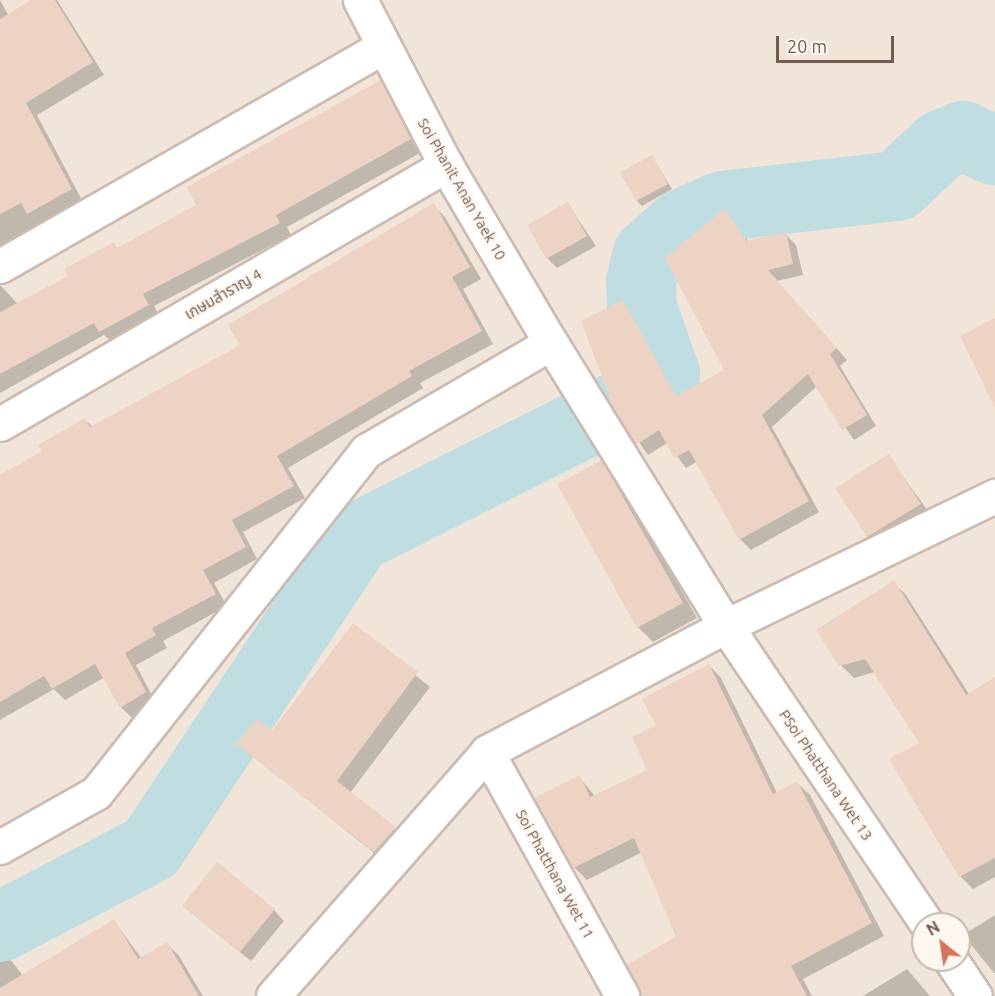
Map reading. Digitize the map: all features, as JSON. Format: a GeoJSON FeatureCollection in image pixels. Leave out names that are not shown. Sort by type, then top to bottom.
{"type":"FeatureCollection","features":[{"type":"Feature","properties":{"kind":"street","name":"Soi Phanit Anan Yaek 10"},"geometry":{"type":"LineString","coordinates":[[360,0],[446,165],[618,452]]}},
{"type":"Feature","properties":{"kind":"street"},"geometry":{"type":"LineString","coordinates":[[0,266],[382,46]]}},
{"type":"Feature","properties":{"kind":"street","name":"เกษมสำราญ 4"},"geometry":{"type":"LineString","coordinates":[[0,424],[446,165]]}},
{"type":"Feature","properties":{"kind":"street"},"geometry":{"type":"LineString","coordinates":[[0,847],[96,793],[366,451],[551,343]]}},
{"type":"Feature","properties":{"kind":"street","name":"PSoi Phatthana Wet 13"},"geometry":{"type":"LineString","coordinates":[[618,452],[726,626],[919,912]]}},
{"type":"Feature","properties":{"kind":"street"},"geometry":{"type":"LineString","coordinates":[[273,996],[487,752],[726,626],[990,506]]}},
{"type":"Feature","properties":{"kind":"street","name":"Soi Phatthana Wet 11"},"geometry":{"type":"LineString","coordinates":[[487,752],[622,996]]}},
{"type":"Feature","properties":{"kind":"street"},"geometry":{"type":"LineString","coordinates":[[959,972],[975,996]]}},
{"type":"Feature","properties":{"kind":"shaded area"},"geometry":{"type":"Polygon","coordinates":[[[0,0],[995,0],[995,996],[0,996],[0,0]]]}},
{"type":"Feature","properties":{"kind":"building"},"geometry":{"type":"Polygon","coordinates":[[[31,0],[55,0],[93,62],[26,103],[72,189],[27,214],[21,203],[0,214],[0,19],[31,0]]]}},
{"type":"Feature","properties":{"kind":"building"},"geometry":{"type":"Polygon","coordinates":[[[381,80],[411,139],[276,215],[280,223],[143,294],[149,305],[99,332],[94,323],[0,374],[0,312],[68,276],[64,269],[114,242],[117,248],[196,205],[187,187],[381,80]]]}},
{"type":"Feature","properties":{"kind":"building"},"geometry":{"type":"Polygon","coordinates":[[[652,155],[668,184],[636,201],[620,172],[652,155]]]}},
{"type":"Feature","properties":{"kind":"building"},"geometry":{"type":"Polygon","coordinates":[[[568,202],[587,236],[546,259],[527,225],[568,202]]]}},
{"type":"Feature","properties":{"kind":"building"},"geometry":{"type":"Polygon","coordinates":[[[434,203],[470,267],[452,277],[482,331],[409,371],[412,376],[277,456],[294,486],[232,520],[246,547],[203,570],[216,594],[152,628],[156,635],[125,653],[146,692],[120,708],[95,664],[52,689],[44,676],[0,702],[0,475],[42,451],[38,445],[85,418],[90,427],[240,345],[228,325],[434,203]]]}},
{"type":"Feature","properties":{"kind":"building"},"geometry":{"type":"Polygon","coordinates":[[[724,209],[747,241],[786,232],[793,264],[768,270],[837,348],[830,354],[867,415],[842,430],[808,374],[762,415],[809,501],[739,540],[689,450],[674,458],[659,430],[636,445],[614,409],[581,321],[623,300],[676,396],[724,370],[665,258],[724,209]]]}},
{"type":"Feature","properties":{"kind":"building"},"geometry":{"type":"Polygon","coordinates":[[[995,318],[995,408],[960,336],[995,318]]]}},
{"type":"Feature","properties":{"kind":"building"},"geometry":{"type":"Polygon","coordinates":[[[889,454],[921,504],[867,537],[835,488],[889,454]]]}},
{"type":"Feature","properties":{"kind":"building"},"geometry":{"type":"Polygon","coordinates":[[[602,460],[683,603],[637,628],[557,484],[602,460]]]}},
{"type":"Feature","properties":{"kind":"building"},"geometry":{"type":"Polygon","coordinates":[[[894,580],[966,695],[995,677],[995,858],[959,877],[889,759],[919,743],[865,659],[839,666],[816,630],[894,580]]]}},
{"type":"Feature","properties":{"kind":"building"},"geometry":{"type":"Polygon","coordinates":[[[353,623],[418,672],[337,781],[396,827],[374,852],[236,744],[257,719],[272,731],[353,623]]]}},
{"type":"Feature","properties":{"kind":"building"},"geometry":{"type":"Polygon","coordinates":[[[709,664],[773,794],[797,781],[872,923],[791,966],[807,996],[642,996],[626,965],[676,937],[634,838],[573,868],[534,798],[580,775],[590,797],[647,770],[632,737],[656,725],[642,699],[709,664]]]}},
{"type":"Feature","properties":{"kind":"building"},"geometry":{"type":"Polygon","coordinates":[[[217,862],[275,909],[240,952],[182,906],[217,862]]]}},
{"type":"Feature","properties":{"kind":"building"},"geometry":{"type":"Polygon","coordinates":[[[114,919],[138,959],[167,942],[199,996],[0,996],[0,988],[114,919]]]}},
{"type":"Feature","properties":{"kind":"waterway"},"geometry":{"type":"LineString","coordinates":[[0,927],[151,848],[358,537],[638,396],[665,374],[642,308],[641,282],[648,254],[682,224],[722,206],[897,186],[941,145],[963,136],[995,150]]}}]}
